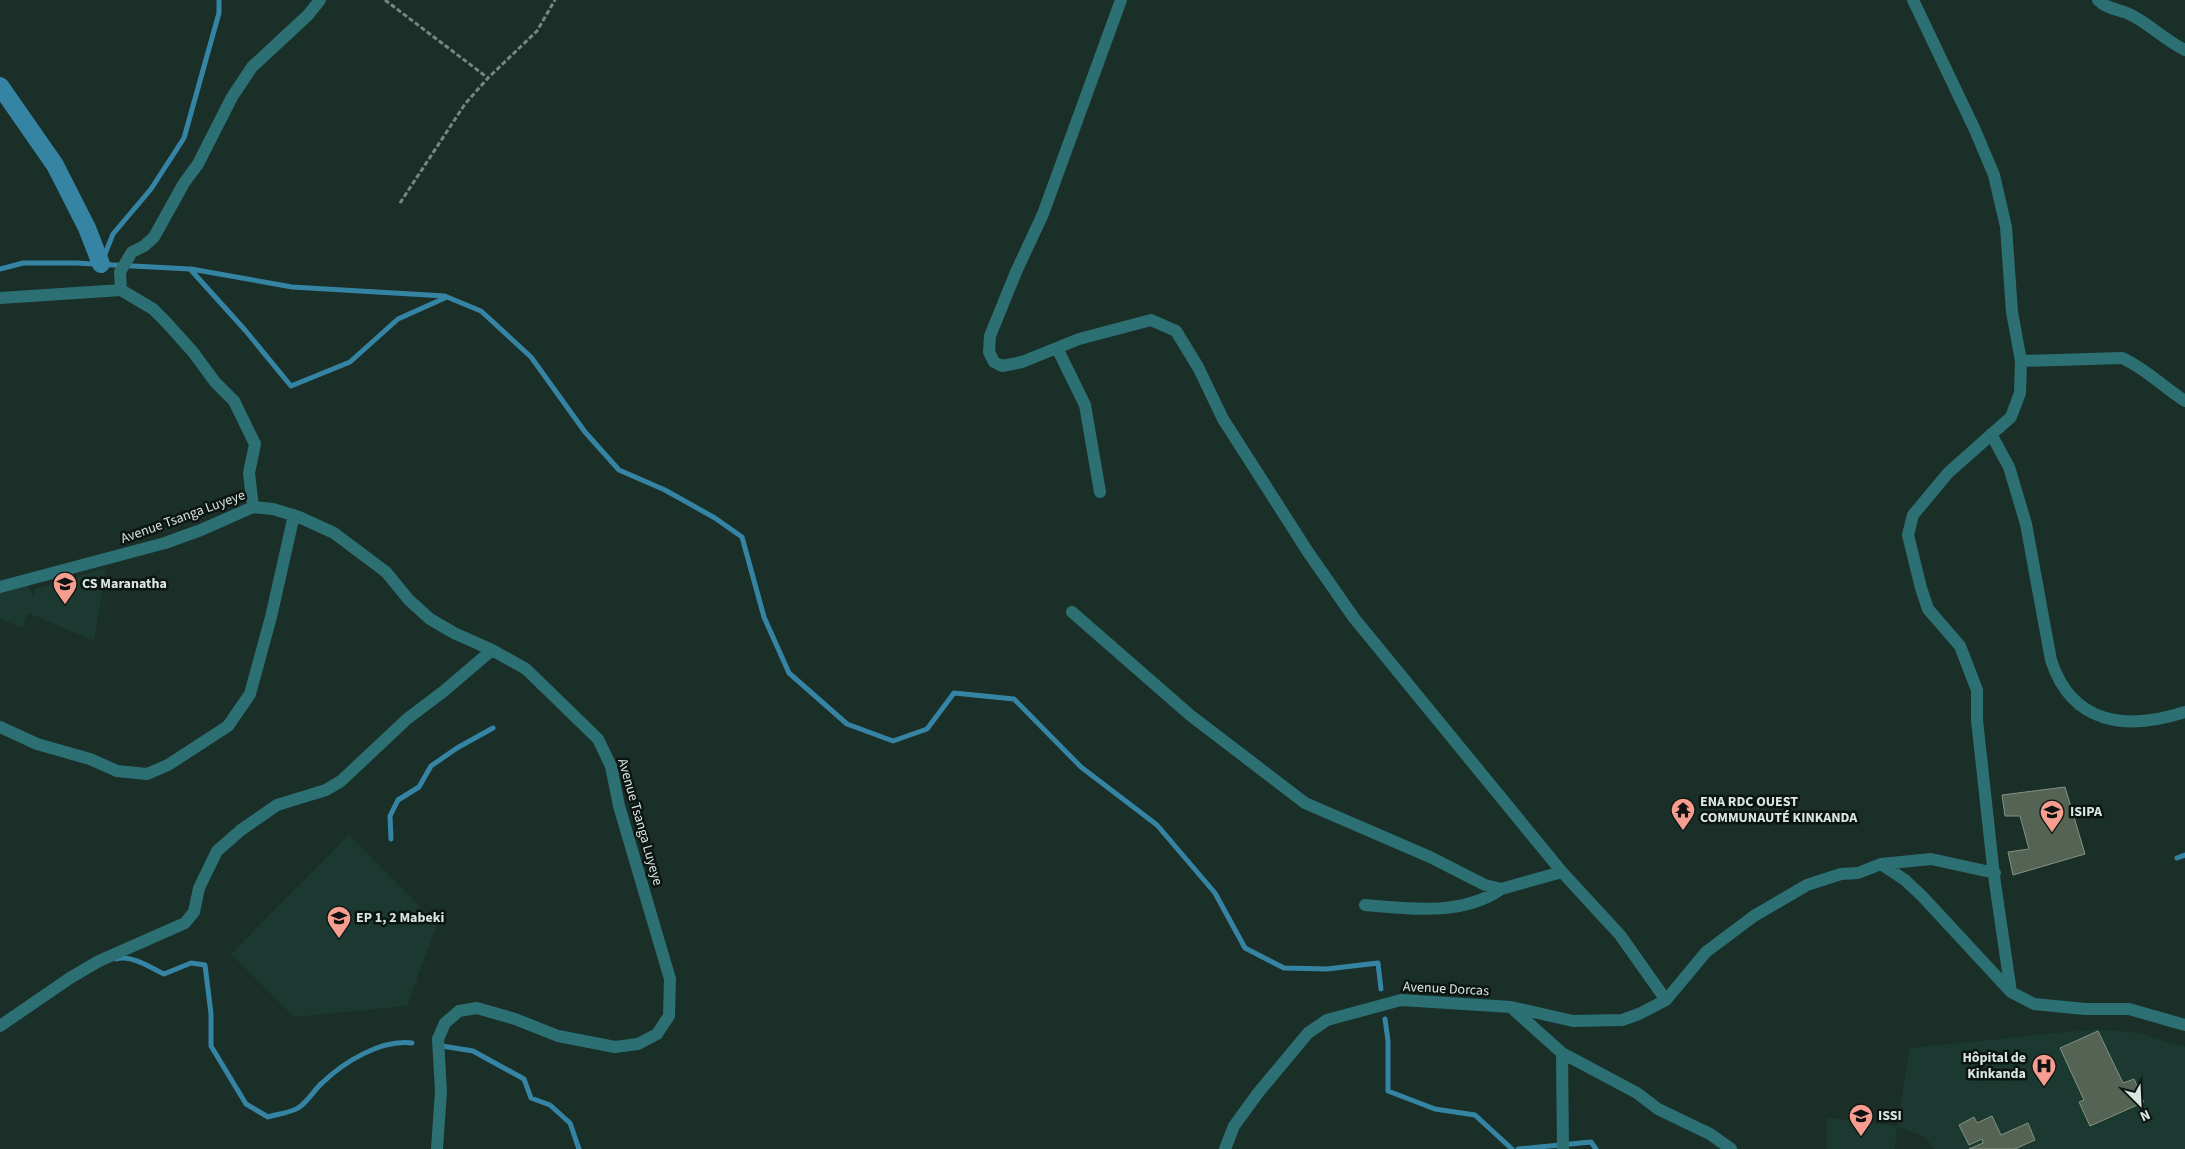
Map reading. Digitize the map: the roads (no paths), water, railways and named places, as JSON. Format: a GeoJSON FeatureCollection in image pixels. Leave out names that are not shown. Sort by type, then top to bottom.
{"type":"FeatureCollection","features":[{"type":"Feature","properties":{"kind":"street"},"geometry":{"type":"LineString","coordinates":[[121,290],[120,272],[130,255],[154,237],[184,183],[198,164],[232,97],[252,67],[308,15],[320,0]]}},
{"type":"Feature","properties":{"kind":"street"},"geometry":{"type":"LineString","coordinates":[[1121,0],[1043,214],[1016,272],[990,336],[989,352],[994,362],[1002,366],[1022,362],[1080,340],[1151,320],[1176,331],[1198,366],[1223,418],[1308,552],[1354,618],[1562,872],[1620,935],[1666,1000],[1706,952],[1754,916],[1807,885],[1841,874],[1858,873],[1880,864],[1931,859],[1995,873]]}},
{"type":"Feature","properties":{"kind":"street"},"geometry":{"type":"LineString","coordinates":[[1913,0],[1975,130],[1994,175],[2006,227],[2012,312],[2022,361],[2020,392],[2011,417],[1948,473],[1913,514],[1908,535],[1920,588],[1928,608],[1960,646],[1977,690],[1977,720],[2011,992]]}},
{"type":"Feature","properties":{"kind":"street"},"geometry":{"type":"LineString","coordinates":[[2098,0],[2112,9],[2126,12],[2140,19],[2185,50]]}},
{"type":"Feature","properties":{"kind":"street"},"geometry":{"type":"LineString","coordinates":[[0,298],[121,290],[153,309],[193,352],[214,382],[234,401],[254,444],[249,473],[253,507]]}},
{"type":"Feature","properties":{"kind":"street"},"geometry":{"type":"LineString","coordinates":[[1057,348],[1085,406],[1100,492]]}},
{"type":"Feature","properties":{"kind":"street"},"geometry":{"type":"LineString","coordinates":[[2022,361],[2122,358],[2136,364],[2170,392],[2185,401]]}},
{"type":"Feature","properties":{"kind":"street"},"geometry":{"type":"LineString","coordinates":[[1991,434],[2009,466],[2026,524],[2051,660],[2056,674],[2068,695],[2082,708],[2100,718],[2137,721],[2172,716],[2185,712]]}},
{"type":"Feature","properties":{"kind":"street","name":"Avenue Tsanga Luyeye"},"geometry":{"type":"LineString","coordinates":[[0,587],[165,543],[253,507],[273,509],[294,515],[334,532],[386,572],[409,600],[430,619],[526,669],[598,739],[611,766],[619,806],[670,979],[669,1016],[657,1034],[638,1044],[615,1047],[558,1036],[514,1018],[477,1008],[459,1011],[445,1023],[438,1039],[441,1092],[437,1149]]}},
{"type":"Feature","properties":{"kind":"street"},"geometry":{"type":"LineString","coordinates":[[0,727],[37,744],[90,759],[117,771],[146,774],[168,765],[228,726],[250,694],[271,617],[294,515]]}},
{"type":"Feature","properties":{"kind":"street"},"geometry":{"type":"LineString","coordinates":[[1072,612],[1190,715],[1305,803],[1430,857],[1485,885],[1502,889]]}},
{"type":"Feature","properties":{"kind":"street"},"geometry":{"type":"LineString","coordinates":[[0,1026],[70,978],[99,961],[185,923],[194,912],[199,888],[217,852],[241,830],[277,806],[326,790],[341,781],[407,719],[444,691],[492,650]]}},
{"type":"Feature","properties":{"kind":"street"},"geometry":{"type":"LineString","coordinates":[[1880,864],[1905,880],[1922,896],[2011,992],[2034,1004],[2129,1009],[2185,1025]]}},
{"type":"Feature","properties":{"kind":"street"},"geometry":{"type":"LineString","coordinates":[[1365,906],[1420,909],[1456,905],[1489,897],[1502,889],[1562,872]]}},
{"type":"Feature","properties":{"kind":"street","name":"Avenue Dorcas"},"geometry":{"type":"LineString","coordinates":[[1224,1149],[1234,1126],[1269,1080],[1308,1033],[1327,1020],[1400,1000],[1511,1007],[1573,1021],[1622,1020],[1639,1014],[1666,1000]]}},
{"type":"Feature","properties":{"kind":"street"},"geometry":{"type":"LineString","coordinates":[[1511,1007],[1562,1053],[1637,1093],[1658,1109],[1710,1134],[1732,1149]]}},
{"type":"Feature","properties":{"kind":"street"},"geometry":{"type":"LineString","coordinates":[[1562,1053],[1563,1149]]}},
{"type":"Feature","properties":{"kind":"waterway"},"geometry":{"type":"LineString","coordinates":[[101,264],[113,234],[151,189],[184,138],[219,13],[219,0]]}},
{"type":"Feature","properties":{"kind":"waterway"},"geometry":{"type":"LineString","coordinates":[[0,86],[55,165],[87,228],[101,264]]}},
{"type":"Feature","properties":{"kind":"waterway"},"geometry":{"type":"LineString","coordinates":[[0,269],[23,263],[76,263],[190,269],[245,330],[291,386],[350,362],[398,319],[447,297],[481,311],[531,357],[585,432],[619,470],[665,490],[715,518],[742,537],[764,617],[789,673],[847,724],[893,741],[927,729],[954,693],[1014,699],[1081,767],[1157,825],[1215,893],[1245,948],[1284,968],[1327,969],[1378,963],[1381,989]]}},
{"type":"Feature","properties":{"kind":"waterway"},"geometry":{"type":"LineString","coordinates":[[191,269],[292,287],[445,296]]}},
{"type":"Feature","properties":{"kind":"waterway"},"geometry":{"type":"LineString","coordinates":[[391,839],[390,816],[398,800],[419,787],[431,766],[457,748],[493,728]]}},
{"type":"Feature","properties":{"kind":"waterway"},"geometry":{"type":"LineString","coordinates":[[2177,858],[2185,855]]}},
{"type":"Feature","properties":{"kind":"waterway"},"geometry":{"type":"LineString","coordinates":[[116,959],[128,958],[164,974],[191,963],[205,965],[211,1014],[211,1046],[246,1104],[268,1117],[298,1108],[331,1075],[352,1060],[376,1048],[400,1043],[412,1043]]}},
{"type":"Feature","properties":{"kind":"waterway"},"geometry":{"type":"LineString","coordinates":[[1385,1019],[1388,1041],[1388,1091],[1435,1109],[1475,1115],[1512,1149]]}},
{"type":"Feature","properties":{"kind":"waterway"},"geometry":{"type":"LineString","coordinates":[[442,1046],[473,1051],[524,1079],[531,1098],[550,1105],[570,1123],[579,1149]]}},
{"type":"Feature","properties":{"kind":"waterway"},"geometry":{"type":"LineString","coordinates":[[1518,1149],[1591,1142],[1596,1149]]}},
{"type":"Feature","properties":{"kind":"place","name":"CS Maranatha"},"geometry":{"type":"Point","coordinates":[65,605]}},
{"type":"Feature","properties":{"kind":"place","name":"ENA RDC OUEST COMMUNAUTÉ KINKANDA"},"geometry":{"type":"Point","coordinates":[1683,831]}},
{"type":"Feature","properties":{"kind":"place","name":"ISIPA"},"geometry":{"type":"Point","coordinates":[2052,833]}},
{"type":"Feature","properties":{"kind":"place","name":"EP 1, 2 Mabeki"},"geometry":{"type":"Point","coordinates":[339,939]}},
{"type":"Feature","properties":{"kind":"place","name":"Hôpital de Kinkanda"},"geometry":{"type":"Point","coordinates":[2044,1087]}},
{"type":"Feature","properties":{"kind":"place","name":"ISSI"},"geometry":{"type":"Point","coordinates":[1861,1137]}}]}
